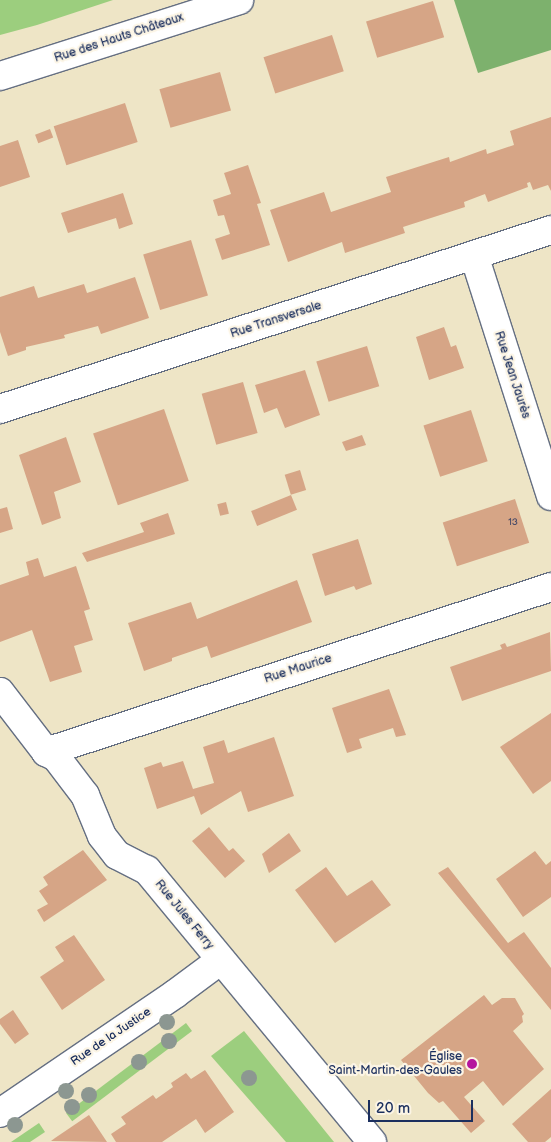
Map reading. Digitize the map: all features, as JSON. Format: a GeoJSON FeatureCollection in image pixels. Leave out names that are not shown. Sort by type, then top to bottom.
{"type":"FeatureCollection","features":[{"type":"Feature","properties":{"kind":"street","name":"Rue des Hauts Châteaux"},"geometry":{"type":"LineString","coordinates":[[0,76],[239,0]]}},
{"type":"Feature","properties":{"kind":"street","name":"Rue Transversale"},"geometry":{"type":"LineString","coordinates":[[0,410],[551,230]]}},
{"type":"Feature","properties":{"kind":"street","name":"Rue Jean Jaurès"},"geometry":{"type":"LineString","coordinates":[[474,255],[551,496]]}},
{"type":"Feature","properties":{"kind":"street","name":"Rue Maurice"},"geometry":{"type":"LineString","coordinates":[[46,752],[551,587]]}},
{"type":"Feature","properties":{"kind":"street","name":"Rue Jules Ferry"},"geometry":{"type":"LineString","coordinates":[[0,692],[46,752],[56,757],[85,795],[102,836],[117,855],[147,870],[372,1142]]}},
{"type":"Feature","properties":{"kind":"street","name":"Rue de la Justice"},"geometry":{"type":"LineString","coordinates":[[0,1113],[167,1000],[221,960]]}},
{"type":"Feature","properties":{"kind":"green space"},"geometry":{"type":"Polygon","coordinates":[[[0,0],[113,0],[0,35],[0,0]]]}},
{"type":"Feature","properties":{"kind":"green space"},"geometry":{"type":"Polygon","coordinates":[[[454,0],[551,0],[551,50],[478,73],[454,0]]]}},
{"type":"Feature","properties":{"kind":"green space"},"geometry":{"type":"Polygon","coordinates":[[[186,1023],[192,1031],[72,1121],[66,1113],[186,1023]]]}},
{"type":"Feature","properties":{"kind":"green space"},"geometry":{"type":"Polygon","coordinates":[[[244,1031],[334,1142],[286,1142],[211,1056],[244,1031]]]}},
{"type":"Feature","properties":{"kind":"green space"},"geometry":{"type":"Polygon","coordinates":[[[39,1123],[45,1132],[30,1142],[11,1142],[39,1123]]]}},
{"type":"Feature","properties":{"kind":"building"},"geometry":{"type":"Polygon","coordinates":[[[433,1],[444,37],[377,58],[366,21],[433,1]]]}},
{"type":"Feature","properties":{"kind":"building"},"geometry":{"type":"Polygon","coordinates":[[[332,35],[344,71],[275,93],[264,57],[332,35]]]}},
{"type":"Feature","properties":{"kind":"building"},"geometry":{"type":"Polygon","coordinates":[[[220,72],[231,110],[170,128],[159,89],[220,72]]]}},
{"type":"Feature","properties":{"kind":"building"},"geometry":{"type":"Polygon","coordinates":[[[125,103],[138,142],[66,165],[54,126],[125,103]]]}},
{"type":"Feature","properties":{"kind":"building"},"geometry":{"type":"Polygon","coordinates":[[[551,117],[551,191],[548,185],[533,190],[530,182],[527,183],[528,187],[488,202],[485,194],[464,202],[465,207],[403,227],[405,233],[345,253],[342,242],[288,262],[270,210],[324,192],[331,212],[391,192],[386,177],[449,157],[450,162],[486,149],[487,154],[514,145],[510,131],[551,117]]]}},
{"type":"Feature","properties":{"kind":"building"},"geometry":{"type":"Polygon","coordinates":[[[50,129],[53,137],[38,143],[35,135],[50,129]]]}},
{"type":"Feature","properties":{"kind":"building"},"geometry":{"type":"Polygon","coordinates":[[[18,140],[30,177],[0,187],[0,146],[18,140]]]}},
{"type":"Feature","properties":{"kind":"building"},"geometry":{"type":"Polygon","coordinates":[[[248,165],[261,203],[257,204],[270,245],[222,260],[215,239],[230,234],[224,215],[218,216],[213,200],[231,194],[224,173],[248,165]]]}},
{"type":"Feature","properties":{"kind":"building"},"geometry":{"type":"Polygon","coordinates":[[[123,193],[133,224],[119,229],[116,218],[68,233],[61,213],[123,193]]]}},
{"type":"Feature","properties":{"kind":"building"},"geometry":{"type":"Polygon","coordinates":[[[191,240],[208,295],[160,310],[143,255],[191,240]]]}},
{"type":"Feature","properties":{"kind":"building"},"geometry":{"type":"Polygon","coordinates":[[[135,277],[149,318],[101,334],[98,326],[64,335],[65,338],[26,347],[26,350],[8,356],[0,332],[0,297],[34,286],[38,298],[84,284],[87,293],[135,277]]]}},
{"type":"Feature","properties":{"kind":"building"},"geometry":{"type":"Polygon","coordinates":[[[444,327],[451,347],[456,345],[464,368],[429,380],[416,337],[444,327]]]}},
{"type":"Feature","properties":{"kind":"building"},"geometry":{"type":"Polygon","coordinates":[[[367,346],[379,386],[329,402],[316,361],[367,346]]]}},
{"type":"Feature","properties":{"kind":"building"},"geometry":{"type":"Polygon","coordinates":[[[305,370],[320,415],[285,428],[277,408],[264,413],[255,385],[305,370]]]}},
{"type":"Feature","properties":{"kind":"building"},"geometry":{"type":"Polygon","coordinates":[[[243,382],[258,433],[216,445],[202,394],[243,382]]]}},
{"type":"Feature","properties":{"kind":"building"},"geometry":{"type":"Polygon","coordinates":[[[164,409],[189,481],[118,505],[93,433],[164,409]]]}},
{"type":"Feature","properties":{"kind":"building"},"geometry":{"type":"Polygon","coordinates":[[[471,410],[488,461],[440,477],[423,425],[471,410]]]}},
{"type":"Feature","properties":{"kind":"building"},"geometry":{"type":"Polygon","coordinates":[[[362,435],[366,445],[346,451],[342,442],[362,435]]]}},
{"type":"Feature","properties":{"kind":"building"},"geometry":{"type":"Polygon","coordinates":[[[66,437],[81,482],[54,492],[61,518],[42,525],[19,455],[66,437]]]}},
{"type":"Feature","properties":{"kind":"building"},"geometry":{"type":"Polygon","coordinates":[[[300,470],[306,490],[291,495],[285,475],[300,470]]]}},
{"type":"Feature","properties":{"kind":"building"},"geometry":{"type":"Polygon","coordinates":[[[291,495],[297,510],[257,526],[251,511],[291,495]]]}},
{"type":"Feature","properties":{"kind":"building"},"geometry":{"type":"Polygon","coordinates":[[[515,499],[529,543],[457,566],[443,522],[515,499]]]}},
{"type":"Feature","properties":{"kind":"building"},"geometry":{"type":"Polygon","coordinates":[[[226,502],[229,514],[220,516],[217,504],[226,502]]]}},
{"type":"Feature","properties":{"kind":"building"},"geometry":{"type":"Polygon","coordinates":[[[7,507],[13,529],[0,533],[0,509],[7,507]]]}},
{"type":"Feature","properties":{"kind":"building"},"geometry":{"type":"Polygon","coordinates":[[[168,513],[175,534],[87,562],[82,553],[144,532],[140,523],[168,513]]]}},
{"type":"Feature","properties":{"kind":"building"},"geometry":{"type":"Polygon","coordinates":[[[358,539],[372,584],[356,590],[354,586],[325,596],[312,554],[358,539]]]}},
{"type":"Feature","properties":{"kind":"building"},"geometry":{"type":"Polygon","coordinates":[[[38,558],[44,577],[76,566],[90,609],[84,611],[93,640],[74,646],[82,672],[50,682],[32,630],[0,642],[0,585],[29,575],[26,562],[38,558]]]}},
{"type":"Feature","properties":{"kind":"building"},"geometry":{"type":"Polygon","coordinates":[[[297,580],[312,622],[211,658],[207,646],[172,658],[172,661],[144,671],[128,623],[191,602],[197,619],[297,580]]]}},
{"type":"Feature","properties":{"kind":"building"},"geometry":{"type":"Polygon","coordinates":[[[550,632],[551,671],[462,701],[450,667],[502,649],[500,645],[505,643],[507,647],[550,632]]]}},
{"type":"Feature","properties":{"kind":"building"},"geometry":{"type":"Polygon","coordinates":[[[389,689],[406,735],[396,737],[393,728],[359,739],[362,748],[347,753],[332,708],[389,689]]]}},
{"type":"Feature","properties":{"kind":"building"},"geometry":{"type":"Polygon","coordinates":[[[551,713],[551,781],[533,794],[500,747],[551,713]]]}},
{"type":"Feature","properties":{"kind":"building"},"geometry":{"type":"Polygon","coordinates":[[[274,737],[294,796],[248,812],[241,791],[201,815],[194,796],[157,809],[144,768],[161,762],[163,767],[183,761],[193,789],[214,783],[203,747],[224,740],[228,753],[274,737]]]}},
{"type":"Feature","properties":{"kind":"building"},"geometry":{"type":"Polygon","coordinates":[[[209,827],[229,851],[233,848],[245,861],[225,878],[192,841],[209,827]]]}},
{"type":"Feature","properties":{"kind":"building"},"geometry":{"type":"Polygon","coordinates":[[[289,833],[301,851],[269,873],[262,854],[289,833]]]}},
{"type":"Feature","properties":{"kind":"building"},"geometry":{"type":"Polygon","coordinates":[[[83,850],[107,880],[44,922],[37,910],[48,904],[39,891],[48,885],[43,877],[83,850]]]}},
{"type":"Feature","properties":{"kind":"building"},"geometry":{"type":"Polygon","coordinates":[[[535,851],[546,865],[551,861],[551,897],[523,917],[496,879],[535,851]]]}},
{"type":"Feature","properties":{"kind":"building"},"geometry":{"type":"Polygon","coordinates":[[[326,867],[347,896],[372,880],[391,905],[335,943],[295,890],[326,867]]]}},
{"type":"Feature","properties":{"kind":"building"},"geometry":{"type":"Polygon","coordinates":[[[448,867],[508,943],[524,932],[551,968],[551,1010],[438,873],[448,867]]]}},
{"type":"Feature","properties":{"kind":"building"},"geometry":{"type":"Polygon","coordinates":[[[74,935],[105,980],[62,1010],[40,977],[64,961],[55,947],[74,935]]]}},
{"type":"Feature","properties":{"kind":"building","name":"Église Saint-Martin-des-Gaules"},"geometry":{"type":"Polygon","coordinates":[[[484,995],[492,1005],[502,998],[515,998],[524,1014],[522,1016],[523,1022],[513,1031],[544,1069],[503,1106],[483,1081],[464,1097],[485,1121],[471,1133],[443,1101],[439,1103],[428,1093],[401,1060],[484,995]]]}},
{"type":"Feature","properties":{"kind":"building"},"geometry":{"type":"Polygon","coordinates":[[[13,1010],[29,1034],[15,1044],[0,1024],[0,1019],[13,1010]]]}},
{"type":"Feature","properties":{"kind":"building"},"geometry":{"type":"Polygon","coordinates":[[[205,1070],[234,1112],[205,1133],[196,1119],[162,1142],[116,1142],[111,1134],[126,1124],[121,1117],[153,1095],[156,1099],[173,1087],[171,1083],[186,1073],[191,1079],[205,1070]]]}},
{"type":"Feature","properties":{"kind":"building"},"geometry":{"type":"Polygon","coordinates":[[[551,1089],[551,1137],[545,1142],[528,1142],[512,1124],[551,1089]]]}},
{"type":"Feature","properties":{"kind":"building"},"geometry":{"type":"Polygon","coordinates":[[[89,1115],[107,1142],[51,1141],[55,1138],[89,1115]]]}},
{"type":"Feature","properties":{"kind":"place","name":"Église Saint-Martin-des-Gaules"},"geometry":{"type":"Point","coordinates":[472,1064]}}]}
